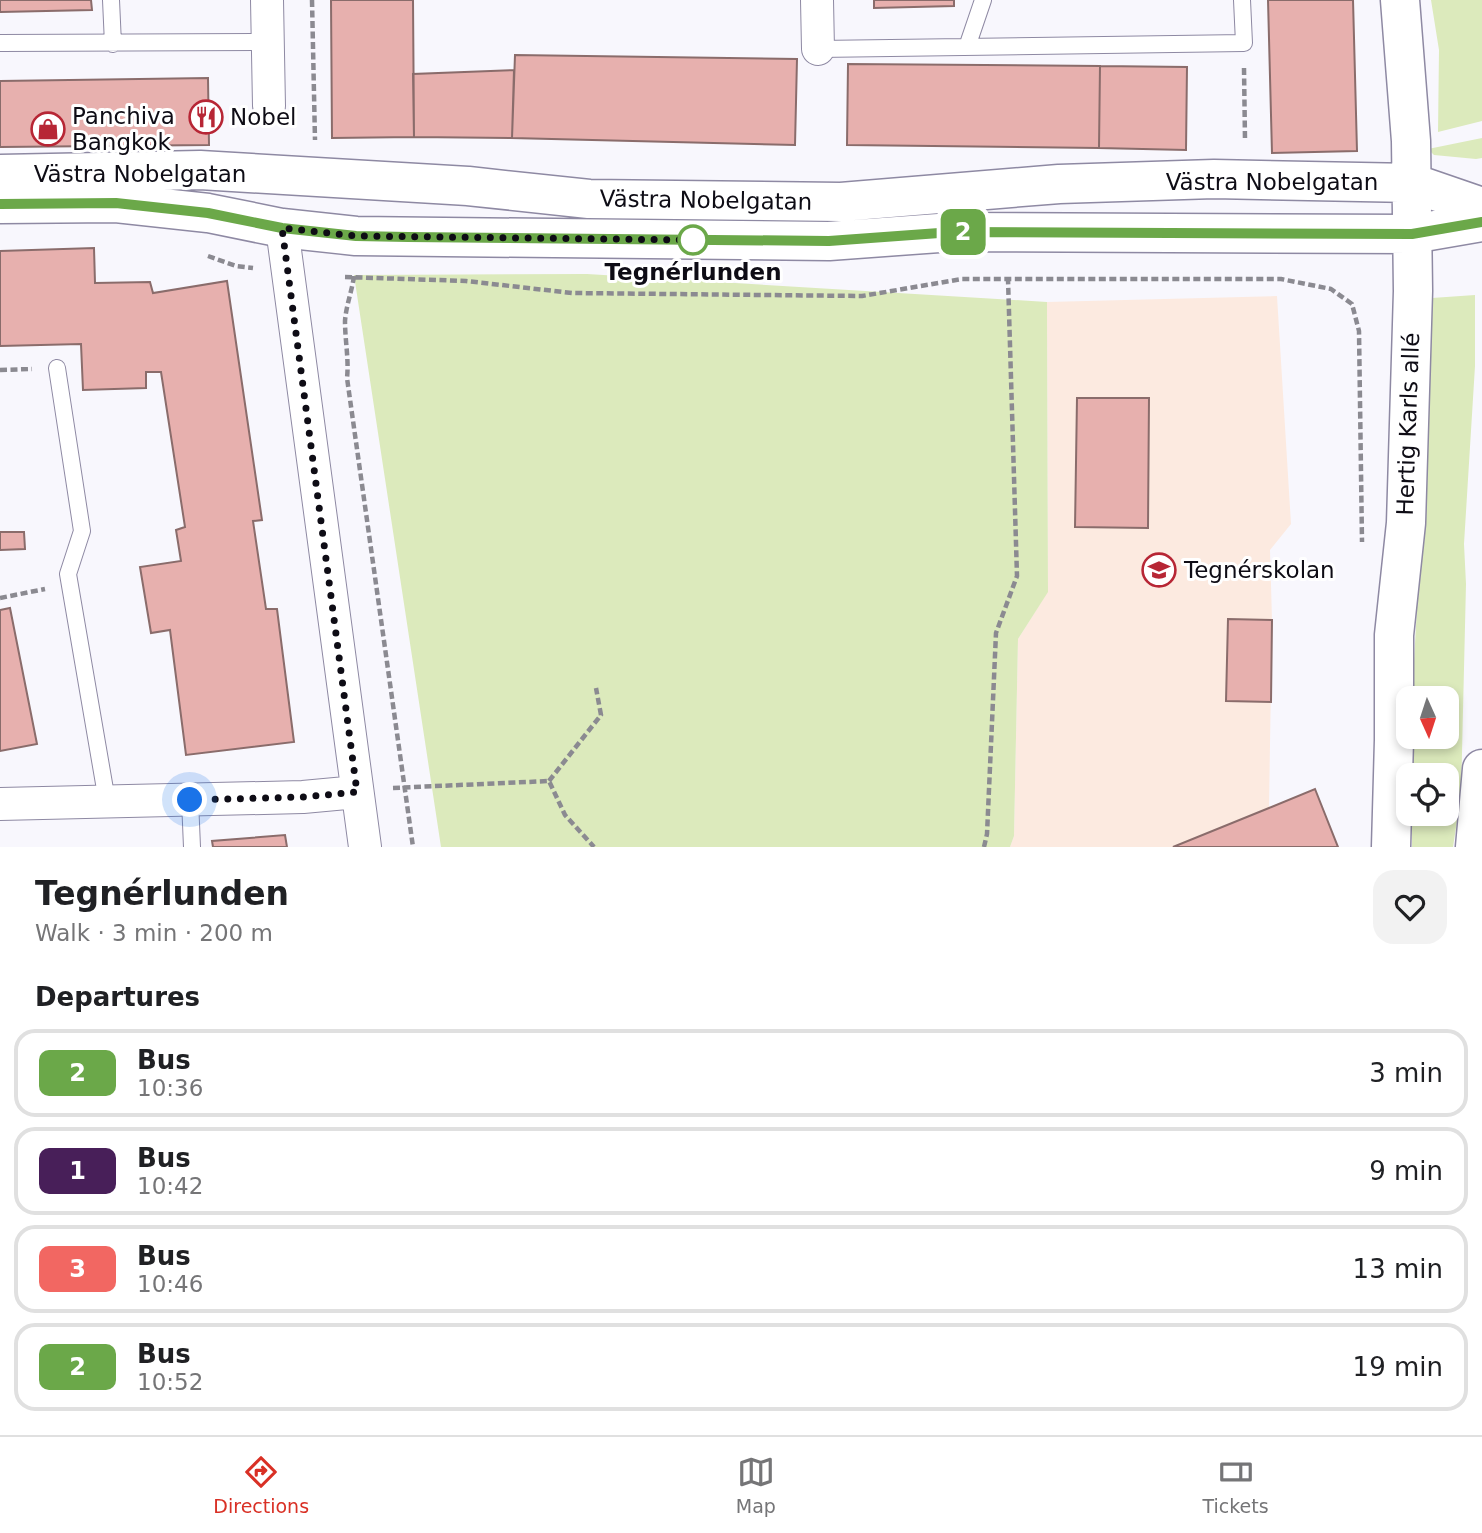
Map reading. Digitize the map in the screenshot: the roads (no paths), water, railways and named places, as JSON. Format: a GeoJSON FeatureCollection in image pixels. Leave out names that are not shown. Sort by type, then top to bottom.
{"type":"FeatureCollection","features":[{"type":"Feature","properties":{"kind":"main road","name":"Hertig Karls allé"},"geometry":{"type":"LineString","coordinates":[[1391,847],[1394,635],[1406,523],[1413,291],[1412,183],[1400,0]]}},
{"type":"Feature","properties":{"kind":"main road","name":"Västra Nobelgatan"},"geometry":{"type":"LineString","coordinates":[[0,174],[200,170],[468,186],[589,199],[841,202],[1059,184],[1213,179],[1412,183],[1482,207]]}},
{"type":"Feature","properties":{"kind":"main road","name":"Västra Nobelgatan"},"geometry":{"type":"LineString","coordinates":[[0,204],[116,203],[208,213],[282,228],[356,236],[829,241],[953,232],[1412,234],[1482,222]]}},
{"type":"Feature","properties":{"kind":"main road"},"geometry":{"type":"LineString","coordinates":[[1475,847],[1481,783]]}},
{"type":"Feature","properties":{"kind":"street"},"geometry":{"type":"LineString","coordinates":[[267,0],[269,106]]}},
{"type":"Feature","properties":{"kind":"street"},"geometry":{"type":"LineString","coordinates":[[817,0],[818,48]]}},
{"type":"Feature","properties":{"kind":"street"},"geometry":{"type":"LineString","coordinates":[[282,228],[365,847]]}},
{"type":"Feature","properties":{"kind":"street"},"geometry":{"type":"LineString","coordinates":[[0,804],[303,797],[357,792]]}},
{"type":"Feature","properties":{"kind":"lane"},"geometry":{"type":"LineString","coordinates":[[111,0],[113,44]]}},
{"type":"Feature","properties":{"kind":"lane"},"geometry":{"type":"LineString","coordinates":[[967,47],[983,0]]}},
{"type":"Feature","properties":{"kind":"lane"},"geometry":{"type":"LineString","coordinates":[[818,48],[1244,43],[1242,0]]}},
{"type":"Feature","properties":{"kind":"lane"},"geometry":{"type":"LineString","coordinates":[[0,43],[268,42]]}},
{"type":"Feature","properties":{"kind":"lane"},"geometry":{"type":"LineString","coordinates":[[57,368],[82,531],[68,574],[107,802]]}},
{"type":"Feature","properties":{"kind":"lane"},"geometry":{"type":"LineString","coordinates":[[190,800],[192,847]]}},
{"type":"Feature","properties":{"kind":"place","name":"Nobel"},"geometry":{"type":"Point","coordinates":[206,117]}},
{"type":"Feature","properties":{"kind":"place","name":"Panchiva Bangkok"},"geometry":{"type":"Point","coordinates":[48,129]}},
{"type":"Feature","properties":{"kind":"place","name":"Tegnérlunden"},"geometry":{"type":"Point","coordinates":[693,240]}},
{"type":"Feature","properties":{"kind":"place","name":"Tegnérskolan"},"geometry":{"type":"Point","coordinates":[1159,570]}}]}
